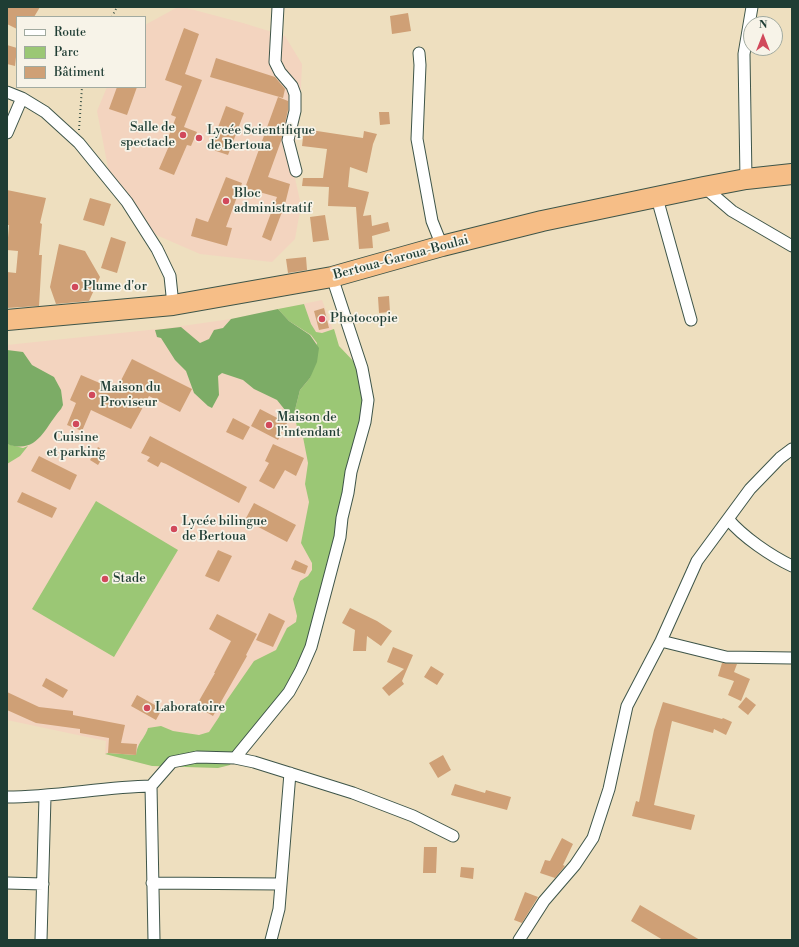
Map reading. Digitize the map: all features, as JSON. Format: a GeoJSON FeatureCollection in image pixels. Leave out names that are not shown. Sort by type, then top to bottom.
{"type":"FeatureCollection","features":[{"type":"Feature","properties":{"kind":"highway","name":"Bertoua-Garoua-Boulai"},"geometry":{"type":"LineString","coordinates":[[7,320],[173,305],[332,277],[442,246],[542,222],[704,187],[746,179],[792,174]]}},
{"type":"Feature","properties":{"kind":"street"},"geometry":{"type":"LineString","coordinates":[[278,7],[276,62],[280,72],[292,86],[295,94],[295,111],[288,140],[296,171]]}},
{"type":"Feature","properties":{"kind":"street"},"geometry":{"type":"LineString","coordinates":[[746,179],[744,54],[752,7]]}},
{"type":"Feature","properties":{"kind":"street"},"geometry":{"type":"LineString","coordinates":[[419,53],[420,65],[417,139],[432,221],[442,246]]}},
{"type":"Feature","properties":{"kind":"street"},"geometry":{"type":"LineString","coordinates":[[7,92],[22,98],[45,112],[79,143],[127,202],[158,249],[170,276],[173,305]]}},
{"type":"Feature","properties":{"kind":"street"},"geometry":{"type":"LineString","coordinates":[[7,133],[22,98]]}},
{"type":"Feature","properties":{"kind":"street"},"geometry":{"type":"LineString","coordinates":[[704,187],[732,211],[792,246]]}},
{"type":"Feature","properties":{"kind":"street"},"geometry":{"type":"LineString","coordinates":[[657,198],[691,320]]}},
{"type":"Feature","properties":{"kind":"street"},"geometry":{"type":"LineString","coordinates":[[235,758],[289,692],[311,647],[336,551],[354,458],[365,422],[368,400],[362,368],[332,277]]}},
{"type":"Feature","properties":{"kind":"street"},"geometry":{"type":"LineString","coordinates":[[519,940],[544,901],[576,865],[593,838],[610,790],[627,706],[661,641],[697,562],[750,490],[780,458],[792,449]]}},
{"type":"Feature","properties":{"kind":"street"},"geometry":{"type":"LineString","coordinates":[[728,519],[739,532],[759,544],[776,558],[792,566]]}},
{"type":"Feature","properties":{"kind":"street"},"geometry":{"type":"LineString","coordinates":[[661,641],[726,657],[792,658]]}},
{"type":"Feature","properties":{"kind":"street"},"geometry":{"type":"LineString","coordinates":[[154,940],[151,786],[172,762],[197,757],[235,758],[254,762],[353,793],[412,816],[453,836]]}},
{"type":"Feature","properties":{"kind":"street"},"geometry":{"type":"LineString","coordinates":[[271,940],[279,910],[290,773]]}},
{"type":"Feature","properties":{"kind":"street"},"geometry":{"type":"LineString","coordinates":[[7,797],[46,797],[116,787],[151,786]]}},
{"type":"Feature","properties":{"kind":"street"},"geometry":{"type":"LineString","coordinates":[[41,940],[46,797]]}},
{"type":"Feature","properties":{"kind":"street"},"geometry":{"type":"LineString","coordinates":[[7,883],[43,884]]}},
{"type":"Feature","properties":{"kind":"street"},"geometry":{"type":"LineString","coordinates":[[152,883],[281,884]]}},
{"type":"Feature","properties":{"kind":"path"},"geometry":{"type":"LineString","coordinates":[[112,16],[117,7]]}},
{"type":"Feature","properties":{"kind":"path"},"geometry":{"type":"LineString","coordinates":[[79,143],[82,88]]}},
{"type":"Feature","properties":{"kind":"shaded area","name":"Lycée Scientifique de Bertoua"},"geometry":{"type":"Polygon","coordinates":[[[178,7],[183,7],[285,36],[302,64],[300,109],[292,165],[301,205],[295,239],[272,262],[200,254],[154,234],[112,188],[97,111],[107,88],[146,88],[146,24],[178,7]]]}},
{"type":"Feature","properties":{"kind":"shaded area","name":"Lycée bilingue de Bertoua"},"geometry":{"type":"Polygon","coordinates":[[[322,300],[339,346],[357,365],[334,552],[242,746],[230,765],[218,768],[152,766],[105,754],[106,741],[7,720],[7,345],[168,328],[231,319],[322,300]]]}},
{"type":"Feature","properties":{"kind":"green space"},"geometry":{"type":"Polygon","coordinates":[[[304,304],[311,324],[316,332],[322,333],[334,329],[339,346],[357,365],[366,401],[346,505],[309,649],[292,686],[242,746],[230,765],[218,768],[152,766],[105,754],[136,755],[138,747],[148,728],[161,726],[173,731],[199,735],[209,732],[219,717],[227,700],[254,661],[276,650],[287,628],[296,622],[297,616],[293,599],[300,581],[308,576],[312,570],[312,563],[301,543],[309,502],[305,484],[308,463],[303,437],[298,431],[294,414],[300,390],[310,378],[317,343],[311,335],[289,321],[278,309],[304,304]]]}},
{"type":"Feature","properties":{"kind":"green space"},"geometry":{"type":"Polygon","coordinates":[[[278,309],[289,321],[310,335],[319,348],[317,362],[310,378],[300,390],[294,414],[289,415],[277,400],[254,389],[243,380],[222,373],[218,376],[219,395],[212,408],[208,406],[194,393],[186,371],[175,360],[161,338],[157,337],[155,330],[181,327],[200,343],[209,339],[214,330],[223,328],[231,319],[278,309]]]}},
{"type":"Feature","properties":{"kind":"green space"},"geometry":{"type":"Polygon","coordinates":[[[7,350],[23,352],[32,365],[54,377],[61,390],[63,405],[61,409],[39,438],[26,446],[7,444],[7,350]]]}},
{"type":"Feature","properties":{"kind":"green space"},"geometry":{"type":"Polygon","coordinates":[[[7,444],[23,448],[28,446],[20,456],[7,464],[7,444]]]}},
{"type":"Feature","properties":{"kind":"green space","name":"Stade"},"geometry":{"type":"Polygon","coordinates":[[[96,501],[178,550],[114,657],[32,609],[96,501]]]}},
{"type":"Feature","properties":{"kind":"building"},"geometry":{"type":"Polygon","coordinates":[[[7,7],[40,7],[35,16],[16,16],[16,28],[7,24],[7,7]]]}},
{"type":"Feature","properties":{"kind":"building"},"geometry":{"type":"Polygon","coordinates":[[[408,13],[411,31],[392,34],[390,16],[408,13]]]}},
{"type":"Feature","properties":{"kind":"building"},"geometry":{"type":"Polygon","coordinates":[[[184,28],[199,34],[185,74],[202,80],[184,127],[197,132],[191,146],[187,145],[174,175],[159,169],[172,139],[168,138],[176,117],[171,115],[182,86],[165,80],[184,28]]]}},
{"type":"Feature","properties":{"kind":"building"},"geometry":{"type":"Polygon","coordinates":[[[7,45],[16,48],[16,57],[15,66],[7,64],[7,45]]]}},
{"type":"Feature","properties":{"kind":"building"},"geometry":{"type":"Polygon","coordinates":[[[216,58],[275,77],[285,89],[283,98],[210,77],[216,58]]]}},
{"type":"Feature","properties":{"kind":"building"},"geometry":{"type":"Polygon","coordinates":[[[117,88],[137,88],[127,115],[109,109],[117,88]]]}},
{"type":"Feature","properties":{"kind":"building"},"geometry":{"type":"Polygon","coordinates":[[[278,97],[288,101],[288,110],[281,141],[268,177],[290,184],[285,204],[271,241],[262,237],[277,197],[245,188],[278,97]]]}},
{"type":"Feature","properties":{"kind":"building"},"geometry":{"type":"Polygon","coordinates":[[[226,106],[244,113],[228,155],[210,149],[226,106]]]}},
{"type":"Feature","properties":{"kind":"building"},"geometry":{"type":"Polygon","coordinates":[[[379,112],[389,112],[390,124],[380,125],[379,112]]]}},
{"type":"Feature","properties":{"kind":"building"},"geometry":{"type":"Polygon","coordinates":[[[304,129],[363,138],[364,131],[377,134],[373,144],[367,173],[350,167],[348,187],[369,192],[363,216],[371,215],[372,226],[388,222],[390,231],[372,236],[373,248],[359,249],[356,207],[328,206],[329,187],[302,186],[303,178],[323,178],[327,149],[302,146],[304,129]]]}},
{"type":"Feature","properties":{"kind":"building"},"geometry":{"type":"Polygon","coordinates":[[[226,177],[242,183],[226,227],[232,228],[227,246],[191,236],[196,218],[208,222],[226,177]]]}},
{"type":"Feature","properties":{"kind":"building"},"geometry":{"type":"Polygon","coordinates":[[[7,190],[46,198],[40,223],[42,224],[39,255],[42,255],[39,306],[7,308],[7,272],[16,273],[18,251],[7,250],[9,225],[7,225],[7,190]]]}},
{"type":"Feature","properties":{"kind":"building"},"geometry":{"type":"Polygon","coordinates":[[[90,198],[111,204],[104,226],[83,220],[90,198]]]}},
{"type":"Feature","properties":{"kind":"building"},"geometry":{"type":"Polygon","coordinates":[[[325,215],[329,240],[313,242],[310,217],[325,215]]]}},
{"type":"Feature","properties":{"kind":"building"},"geometry":{"type":"Polygon","coordinates":[[[111,237],[126,242],[117,273],[101,268],[111,237]]]}},
{"type":"Feature","properties":{"kind":"building","name":"Plume d'or"},"geometry":{"type":"Polygon","coordinates":[[[59,244],[85,251],[100,277],[89,301],[56,304],[50,287],[59,244]]]}},
{"type":"Feature","properties":{"kind":"building"},"geometry":{"type":"Polygon","coordinates":[[[306,257],[307,270],[288,273],[286,259],[306,257]]]}},
{"type":"Feature","properties":{"kind":"building"},"geometry":{"type":"Polygon","coordinates":[[[389,296],[390,312],[379,313],[378,297],[389,296]]]}},
{"type":"Feature","properties":{"kind":"building","name":"Photocopie"},"geometry":{"type":"Polygon","coordinates":[[[324,308],[329,328],[319,330],[314,311],[324,308]]]}},
{"type":"Feature","properties":{"kind":"building"},"geometry":{"type":"Polygon","coordinates":[[[132,359],[192,389],[180,412],[149,396],[131,429],[91,410],[82,431],[67,425],[76,403],[70,400],[81,375],[116,390],[132,359]]]}},
{"type":"Feature","properties":{"kind":"building","name":"Maison de l'intendant"},"geometry":{"type":"Polygon","coordinates":[[[260,409],[287,423],[278,440],[251,426],[260,409]]]}},
{"type":"Feature","properties":{"kind":"building"},"geometry":{"type":"Polygon","coordinates":[[[233,418],[250,427],[243,440],[226,432],[233,418]]]}},
{"type":"Feature","properties":{"kind":"building"},"geometry":{"type":"Polygon","coordinates":[[[150,436],[247,487],[239,503],[166,464],[161,462],[158,467],[147,461],[150,457],[141,453],[150,436]]]}},
{"type":"Feature","properties":{"kind":"building"},"geometry":{"type":"Polygon","coordinates":[[[273,444],[304,458],[296,476],[285,470],[274,489],[259,481],[269,463],[265,461],[273,444]]]}},
{"type":"Feature","properties":{"kind":"building"},"geometry":{"type":"Polygon","coordinates":[[[98,447],[106,452],[98,465],[90,460],[98,447]]]}},
{"type":"Feature","properties":{"kind":"building"},"geometry":{"type":"Polygon","coordinates":[[[39,456],[77,475],[70,490],[31,471],[39,456]]]}},
{"type":"Feature","properties":{"kind":"building"},"geometry":{"type":"Polygon","coordinates":[[[22,492],[57,508],[52,518],[17,502],[22,492]]]}},
{"type":"Feature","properties":{"kind":"building"},"geometry":{"type":"Polygon","coordinates":[[[254,503],[296,525],[287,542],[245,520],[254,503]]]}},
{"type":"Feature","properties":{"kind":"building"},"geometry":{"type":"Polygon","coordinates":[[[218,550],[232,556],[219,582],[205,576],[218,550]]]}},
{"type":"Feature","properties":{"kind":"building"},"geometry":{"type":"Polygon","coordinates":[[[295,560],[308,566],[305,574],[291,569],[295,560]]]}},
{"type":"Feature","properties":{"kind":"building"},"geometry":{"type":"Polygon","coordinates":[[[350,608],[377,621],[392,631],[381,646],[367,636],[366,651],[353,651],[355,630],[342,623],[350,608]]]}},
{"type":"Feature","properties":{"kind":"building"},"geometry":{"type":"Polygon","coordinates":[[[269,613],[285,621],[273,647],[256,640],[269,613]]]}},
{"type":"Feature","properties":{"kind":"building"},"geometry":{"type":"Polygon","coordinates":[[[217,614],[257,634],[246,655],[247,656],[213,716],[196,706],[231,641],[209,629],[217,614]]]}},
{"type":"Feature","properties":{"kind":"building"},"geometry":{"type":"Polygon","coordinates":[[[393,647],[413,655],[402,681],[404,684],[389,696],[382,688],[404,669],[387,662],[393,647]]]}},
{"type":"Feature","properties":{"kind":"building"},"geometry":{"type":"Polygon","coordinates":[[[722,663],[737,664],[734,672],[750,679],[741,701],[728,695],[734,681],[718,676],[722,663]]]}},
{"type":"Feature","properties":{"kind":"building"},"geometry":{"type":"Polygon","coordinates":[[[431,666],[444,674],[437,685],[424,677],[431,666]]]}},
{"type":"Feature","properties":{"kind":"building"},"geometry":{"type":"Polygon","coordinates":[[[46,678],[68,690],[63,698],[42,686],[46,678]]]}},
{"type":"Feature","properties":{"kind":"building"},"geometry":{"type":"Polygon","coordinates":[[[7,692],[39,707],[73,711],[73,715],[125,725],[121,743],[137,744],[136,755],[108,753],[109,738],[80,733],[80,729],[36,723],[7,710],[7,692]]]}},
{"type":"Feature","properties":{"kind":"building","name":"Laboratoire"},"geometry":{"type":"Polygon","coordinates":[[[137,695],[162,709],[156,720],[131,706],[137,695]]]}},
{"type":"Feature","properties":{"kind":"building"},"geometry":{"type":"Polygon","coordinates":[[[746,697],[756,705],[748,715],[738,707],[746,697]]]}},
{"type":"Feature","properties":{"kind":"building"},"geometry":{"type":"Polygon","coordinates":[[[663,702],[722,719],[723,718],[732,722],[726,735],[714,729],[713,733],[672,721],[654,805],[695,815],[691,830],[632,816],[636,801],[639,802],[654,730],[663,702]]]}},
{"type":"Feature","properties":{"kind":"building"},"geometry":{"type":"Polygon","coordinates":[[[443,755],[451,770],[438,778],[429,763],[443,755]]]}},
{"type":"Feature","properties":{"kind":"building"},"geometry":{"type":"Polygon","coordinates":[[[455,784],[485,793],[486,790],[511,797],[507,810],[451,795],[455,784]]]}},
{"type":"Feature","properties":{"kind":"building"},"geometry":{"type":"Polygon","coordinates":[[[562,838],[573,844],[563,865],[565,866],[555,878],[540,873],[545,860],[550,861],[562,838]]]}},
{"type":"Feature","properties":{"kind":"building"},"geometry":{"type":"Polygon","coordinates":[[[424,847],[437,847],[436,873],[423,873],[424,847]]]}},
{"type":"Feature","properties":{"kind":"building"},"geometry":{"type":"Polygon","coordinates":[[[461,867],[474,868],[473,879],[460,877],[461,867]]]}},
{"type":"Feature","properties":{"kind":"building"},"geometry":{"type":"Polygon","coordinates":[[[525,892],[538,897],[522,923],[514,920],[525,892]]]}},
{"type":"Feature","properties":{"kind":"building"},"geometry":{"type":"Polygon","coordinates":[[[640,905],[700,940],[663,940],[631,921],[640,905]]]}},
{"type":"Feature","properties":{"kind":"place","name":"Salle de spectacle"},"geometry":{"type":"Point","coordinates":[183,135]}},
{"type":"Feature","properties":{"kind":"place","name":"Lycée Scientifique de Bertoua"},"geometry":{"type":"Point","coordinates":[199,138]}},
{"type":"Feature","properties":{"kind":"place","name":"Bloc administratif"},"geometry":{"type":"Point","coordinates":[226,201]}},
{"type":"Feature","properties":{"kind":"place","name":"Plume d'or"},"geometry":{"type":"Point","coordinates":[75,287]}},
{"type":"Feature","properties":{"kind":"place","name":"Photocopie"},"geometry":{"type":"Point","coordinates":[322,319]}},
{"type":"Feature","properties":{"kind":"place","name":"Maison du Proviseur"},"geometry":{"type":"Point","coordinates":[92,395]}},
{"type":"Feature","properties":{"kind":"place","name":"Cuisine et parking"},"geometry":{"type":"Point","coordinates":[76,424]}},
{"type":"Feature","properties":{"kind":"place","name":"Maison de l'intendant"},"geometry":{"type":"Point","coordinates":[269,425]}},
{"type":"Feature","properties":{"kind":"place","name":"Lycée bilingue de Bertoua"},"geometry":{"type":"Point","coordinates":[174,529]}},
{"type":"Feature","properties":{"kind":"place","name":"Stade"},"geometry":{"type":"Point","coordinates":[105,579]}},
{"type":"Feature","properties":{"kind":"place","name":"Laboratoire"},"geometry":{"type":"Point","coordinates":[147,708]}}]}
